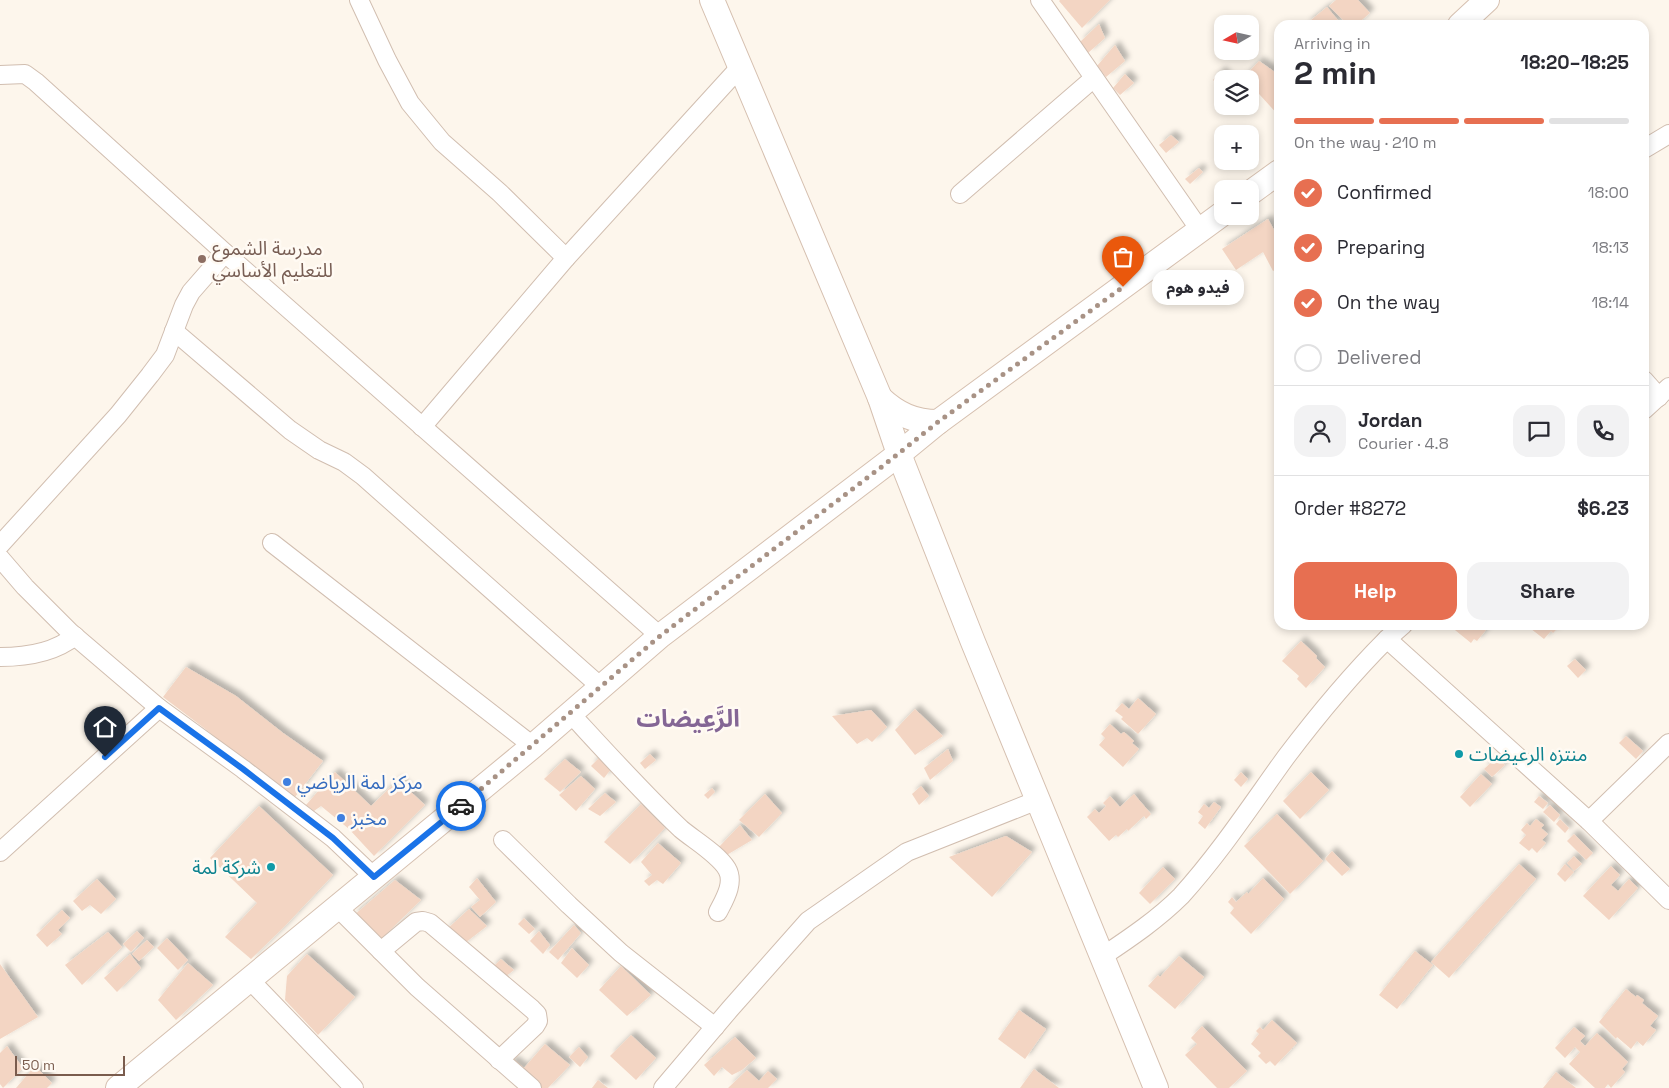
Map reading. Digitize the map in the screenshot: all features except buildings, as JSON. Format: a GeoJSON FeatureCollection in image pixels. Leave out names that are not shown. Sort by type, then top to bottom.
{"type":"FeatureCollection","features":[{"type":"Feature","properties":{"kind":"street"},"geometry":{"type":"LineString","coordinates":[[359,0],[387,60],[410,103],[442,142],[500,193],[566,258]]}},
{"type":"Feature","properties":{"kind":"street"},"geometry":{"type":"LineString","coordinates":[[712,0],[880,398],[899,454],[973,642],[1156,1088]]}},
{"type":"Feature","properties":{"kind":"street"},"geometry":{"type":"LineString","coordinates":[[1040,0],[1200,230]]}},
{"type":"Feature","properties":{"kind":"street"},"geometry":{"type":"LineString","coordinates":[[1465,20],[1486,0]]}},
{"type":"Feature","properties":{"kind":"street"},"geometry":{"type":"LineString","coordinates":[[422,427],[566,258],[740,67]]}},
{"type":"Feature","properties":{"kind":"street"},"geometry":{"type":"LineString","coordinates":[[0,75],[24,74],[36,82],[225,254],[660,636]]}},
{"type":"Feature","properties":{"kind":"street"},"geometry":{"type":"LineString","coordinates":[[960,194],[1094,78]]}},
{"type":"Feature","properties":{"kind":"street"},"geometry":{"type":"LineString","coordinates":[[1649,146],[1669,134]]}},
{"type":"Feature","properties":{"kind":"street"},"geometry":{"type":"LineString","coordinates":[[1259,186],[1274,176]]}},
{"type":"Feature","properties":{"kind":"street"},"geometry":{"type":"LineString","coordinates":[[118,1088],[533,746],[660,636],[899,454],[938,422],[1214,220]]}},
{"type":"Feature","properties":{"kind":"street"},"geometry":{"type":"LineString","coordinates":[[0,545],[118,415],[165,355],[191,292],[225,254]]}},
{"type":"Feature","properties":{"kind":"street"},"geometry":{"type":"LineString","coordinates":[[174,331],[290,430],[319,450],[344,462],[363,476],[601,687]]}},
{"type":"Feature","properties":{"kind":"street"},"geometry":{"type":"LineString","coordinates":[[1649,383],[1664,392],[1649,406]]}},
{"type":"Feature","properties":{"kind":"street"},"geometry":{"type":"LineString","coordinates":[[880,398],[893,409],[915,421],[938,422]]}},
{"type":"Feature","properties":{"kind":"street"},"geometry":{"type":"LineString","coordinates":[[272,543],[533,746]]}},
{"type":"Feature","properties":{"kind":"street"},"geometry":{"type":"LineString","coordinates":[[0,558],[25,587],[75,636],[159,708],[333,838],[374,877]]}},
{"type":"Feature","properties":{"kind":"street"},"geometry":{"type":"LineString","coordinates":[[1103,956],[1139,931],[1180,896],[1225,841],[1288,755],[1356,670],[1398,630]]}},
{"type":"Feature","properties":{"kind":"street"},"geometry":{"type":"LineString","coordinates":[[0,657],[15,657],[47,652],[63,645],[75,636]]}},
{"type":"Feature","properties":{"kind":"street"},"geometry":{"type":"LineString","coordinates":[[1387,640],[1589,821],[1669,900]]}},
{"type":"Feature","properties":{"kind":"street"},"geometry":{"type":"LineString","coordinates":[[0,852],[159,708]]}},
{"type":"Feature","properties":{"kind":"street"},"geometry":{"type":"LineString","coordinates":[[570,713],[629,776],[682,829],[718,859],[727,870],[729,878],[728,891],[718,912]]}},
{"type":"Feature","properties":{"kind":"street"},"geometry":{"type":"LineString","coordinates":[[1589,821],[1669,743]]}},
{"type":"Feature","properties":{"kind":"street"},"geometry":{"type":"LineString","coordinates":[[663,1088],[808,921],[907,852],[1038,800]]}},
{"type":"Feature","properties":{"kind":"street"},"geometry":{"type":"LineString","coordinates":[[503,840],[621,953],[714,1027]]}},
{"type":"Feature","properties":{"kind":"street"},"geometry":{"type":"LineString","coordinates":[[336,907],[417,987],[532,1088]]}},
{"type":"Feature","properties":{"kind":"street"},"geometry":{"type":"LineString","coordinates":[[381,951],[416,922],[430,923],[532,1009],[537,1014],[538,1020],[498,1060]]}},
{"type":"Feature","properties":{"kind":"street"},"geometry":{"type":"LineString","coordinates":[[249,979],[354,1088]]}},
{"type":"Feature","properties":{"kind":"way so far"},"geometry":{"type":"LineString","coordinates":[[461,806],[660,636],[899,454],[938,422],[1123,287]]}},
{"type":"Feature","properties":{"kind":"place","name":"مدرسة الشموع للتعليم الأساسي"},"geometry":{"type":"Point","coordinates":[202,259]}},
{"type":"Feature","properties":{"kind":"place","name":"فيدو هوم"},"geometry":{"type":"Point","coordinates":[1123,287]}},
{"type":"Feature","properties":{"kind":"place","name":"منتزه الرعيضات"},"geometry":{"type":"Point","coordinates":[1459,754]}},
{"type":"Feature","properties":{"kind":"place","name":"مركز لمة الرياضي"},"geometry":{"type":"Point","coordinates":[287,782]}},
{"type":"Feature","properties":{"kind":"place","name":"مخبز"},"geometry":{"type":"Point","coordinates":[341,818]}},
{"type":"Feature","properties":{"kind":"place","name":"شركة لمة"},"geometry":{"type":"Point","coordinates":[271,867]}},
{"type":"Feature","properties":{"kind":"district","name":"الرَّعِيضات"},"geometry":{"type":"Point","coordinates":[688,719]}},
{"type":"Feature","properties":{"kind":"route"},"geometry":{"type":"LineString","coordinates":[[105,757],[159,708],[333,838],[374,877],[461,806]]}}]}
